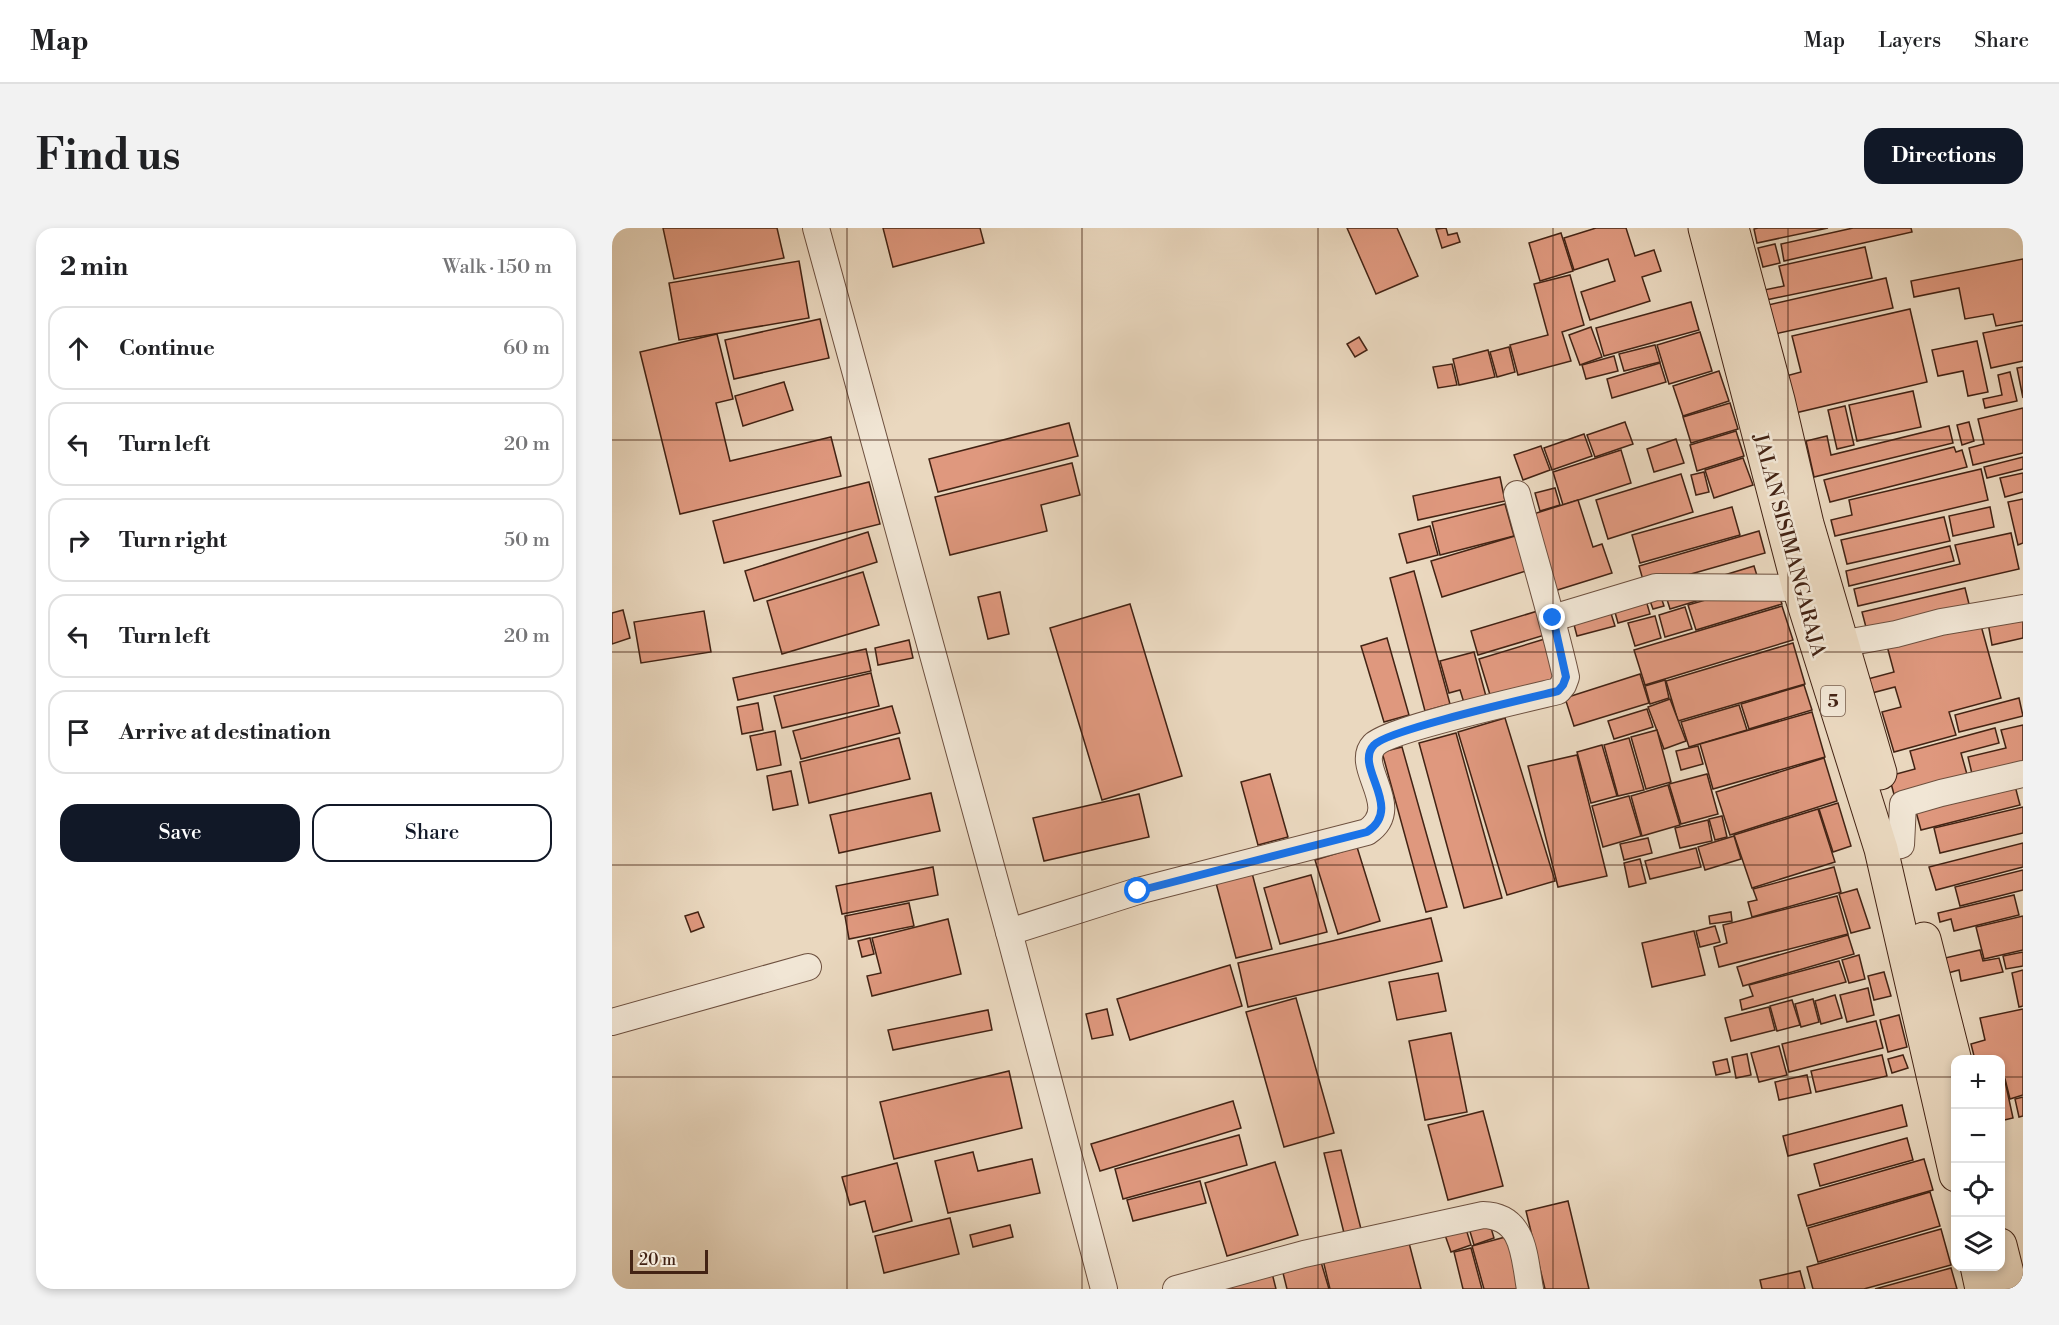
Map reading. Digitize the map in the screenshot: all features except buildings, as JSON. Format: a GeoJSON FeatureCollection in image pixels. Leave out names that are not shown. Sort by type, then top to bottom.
{"type":"FeatureCollection","features":[{"type":"Feature","properties":{"kind":"highway","name":"JALAN SISIMANGARAJA"},"geometry":{"type":"LineString","coordinates":[[1705,228],[1799,588],[1840,683]]}},
{"type":"Feature","properties":{"kind":"highway","name":"JALAN SISIMANGARAJA"},"geometry":{"type":"LineString","coordinates":[[1732,228],[1778,400],[1840,683],[1953,1055]]}},
{"type":"Feature","properties":{"kind":"highway","name":"JALAN SISIMANGARAJA"},"geometry":{"type":"LineString","coordinates":[[1891,847],[1954,1163]]}},
{"type":"Feature","properties":{"kind":"highway"},"geometry":{"type":"LineString","coordinates":[[2005,1261],[2012,1289]]}},
{"type":"Feature","properties":{"kind":"highway"},"geometry":{"type":"LineString","coordinates":[[1978,1271],[1982,1289]]}},
{"type":"Feature","properties":{"kind":"street"},"geometry":{"type":"LineString","coordinates":[[816,228],[1010,932],[1104,1289]]}},
{"type":"Feature","properties":{"kind":"street"},"geometry":{"type":"LineString","coordinates":[[1010,932],[1138,891],[1367,832],[1381,818],[1382,808],[1370,762],[1373,745],[1382,739],[1420,727],[1558,691],[1566,677],[1553,618],[1517,494]]}},
{"type":"Feature","properties":{"kind":"street"},"geometry":{"type":"LineString","coordinates":[[1553,618],[1656,587],[1799,588]]}},
{"type":"Feature","properties":{"kind":"street"},"geometry":{"type":"LineString","coordinates":[[1840,683],[1840,644],[1896,634],[1941,622],[2023,608]]}},
{"type":"Feature","properties":{"kind":"street"},"geometry":{"type":"LineString","coordinates":[[1891,847],[1903,804],[2023,774]]}},
{"type":"Feature","properties":{"kind":"street"},"geometry":{"type":"LineString","coordinates":[[612,1022],[808,967]]}},
{"type":"Feature","properties":{"kind":"street"},"geometry":{"type":"LineString","coordinates":[[1176,1289],[1304,1254],[1484,1215],[1496,1215],[1506,1220],[1514,1228],[1520,1241],[1530,1289]]}},
{"type":"Feature","properties":{"kind":"route"},"geometry":{"type":"LineString","coordinates":[[1138,891],[1367,832],[1381,818],[1382,808],[1370,762],[1373,745],[1382,739],[1420,727],[1558,691],[1566,677],[1553,618]]}}]}
